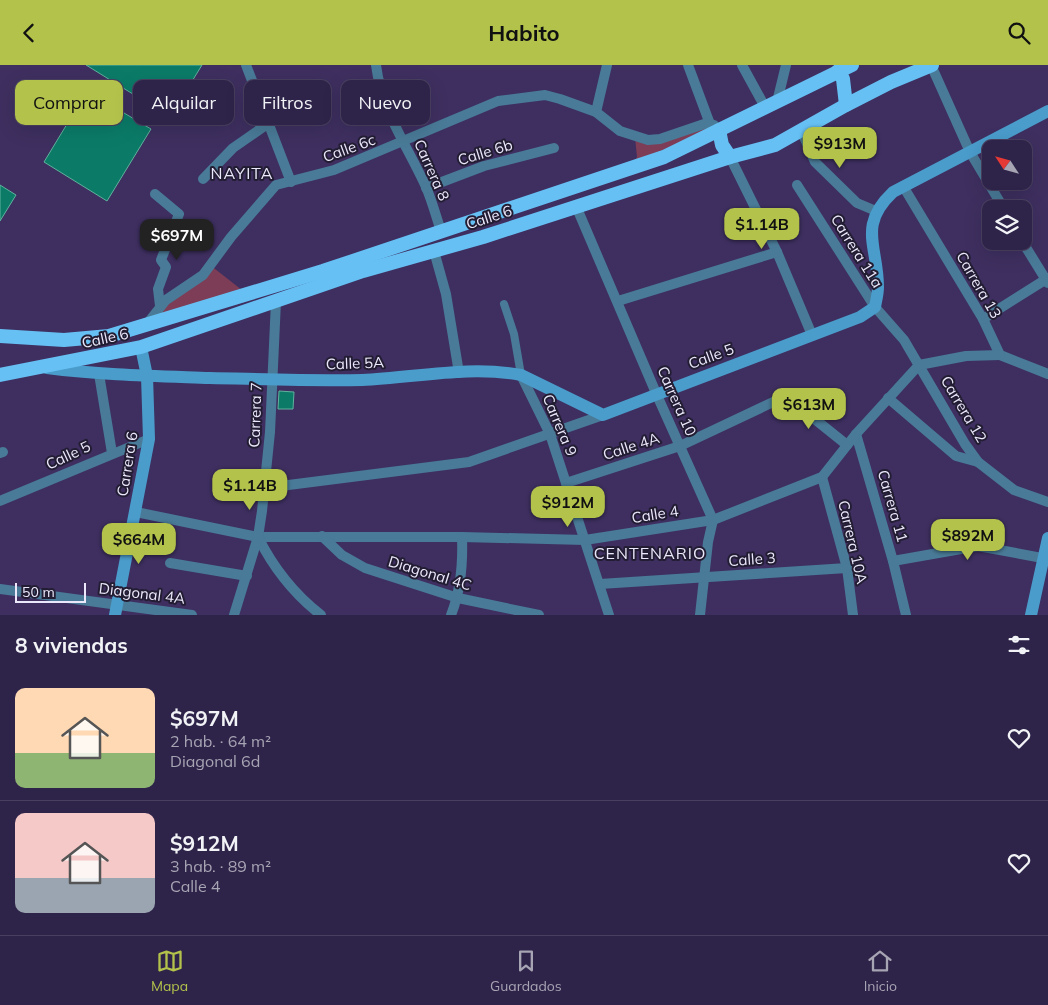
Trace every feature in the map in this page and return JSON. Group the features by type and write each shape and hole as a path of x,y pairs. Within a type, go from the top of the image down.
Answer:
{"highway":[{"name":"Calle 6","path":"3,337 64,340 109,335 323,271 664,157 714,127 771,105 852,65"},
{"name":"Calle 6","path":"2,373 44,367 141,347 363,271 434,251 730,157 775,145 802,132 846,105 891,82 931,65"},
{"path":"838,71 843,79 846,105"},
{"path":"714,127 730,157"}],"main road":[{"path":"875,307 878,288 872,227 876,211 893,191 1048,111"},
{"name":"Calle 5","path":"603,415 656,393 860,317 875,307"},
{"name":"Carrera 6","path":"116,610 149,439 147,376 141,347"},
{"name":"Calle 6","path":"44,367 99,374"},
{"name":"Calle 5A","path":"99,374 363,380 495,372 521,375 603,415"},
{"path":"1031,615 1048,538"}],"street":[{"path":"246,65 251,80"},
{"name":"Carrera 8","path":"376,65 380,95 426,188 441,231"},
{"path":"596,112 607,65"},
{"path":"688,65 714,127"},
{"path":"742,65 771,105"},
{"path":"771,105 786,65"},
{"path":"931,65 970,152 999,200"},
{"name":"Calle 6c","path":"146,325 160,306 203,275 237,230 276,185 334,170 498,101 523,96 545,95 580,105 596,112 620,131 648,140 714,127"},
{"path":"203,179 233,148 266,125"},
{"path":"270,125 291,181"},
{"path":"802,132 815,162 857,203 876,211"},
{"name":"Calle 6b","path":"426,188 484,166 554,148"},
{"path":"730,157 777,251 812,335"},
{"name":"Carrera 11a","path":"797,185 875,307"},
{"name":"Carrera 13","path":"903,186 983,319 1000,355"},
{"path":"155,194 179,214 161,260 166,267 158,289 160,306"},
{"name":"Carrera 10","path":"576,206 713,520"},
{"path":"983,319 1047,280 1028,250"},
{"path":"434,251 446,294 459,373"},
{"path":"618,301 777,251"},
{"name":"Carrera 7","path":"234,615 258,537 265,488 270,432 276,301"},
{"name":"Carrera 9","path":"504,304 514,334 521,375 550,434 609,615"},
{"name":"Carrera 12","path":"875,307 904,340 978,463 1014,490 1048,502"},
{"path":"822,477 856,434 919,365 966,356 1000,355 1048,374"},
{"path":"99,374 112,453"},
{"name":"Calle 4A","path":"566,483 680,446 786,396 847,445"},
{"path":"888,398 956,457 978,463"},
{"name":"Calle 5","path":"265,488 469,462 603,415"},
{"name":"Carrera 11","path":"856,434 893,561 906,615"},
{"name":"Calle 5","path":"0,501 149,439"},
{"name":"Calle 4","path":"136,512 258,537 462,537 585,540 713,520 822,477"},
{"name":"Carrera 10A","path":"822,477 847,568 853,615"},
{"path":"700,615 713,520"},
{"name":"Diagonal 4C","path":"322,536 342,555 365,568 458,598 539,615"},
{"path":"258,537 269,557 290,585 321,615"},
{"path":"451,615 458,598 463,559 462,537"},
{"path":"893,561 978,546 1045,558"},
{"path":"170,563 246,575"},
{"name":"Calle 3","path":"600,584 847,568"},
{"name":"Diagonal 4A","path":"0,589 116,610 192,615"}],"shaded area":[{"path":"707,123 719,130 634,163 637,157 635,137 648,140"},
{"path":"210,265 247,294 146,325"}],"building":[{"path":"86,65 202,65 193,80 133,80 133,94 123,88 123,80 110,80"},
{"path":"123,112 133,118 133,125 144,125 151,129 107,201 44,162 66,125 123,125"},
{"path":"0,185 16,195 0,221"},
{"path":"279,391 294,392 293,409 278,409"}],"district":[{"name":"NAYITA","path":"242,173"},
{"name":"CENTENARIO","path":"650,553"}]}
